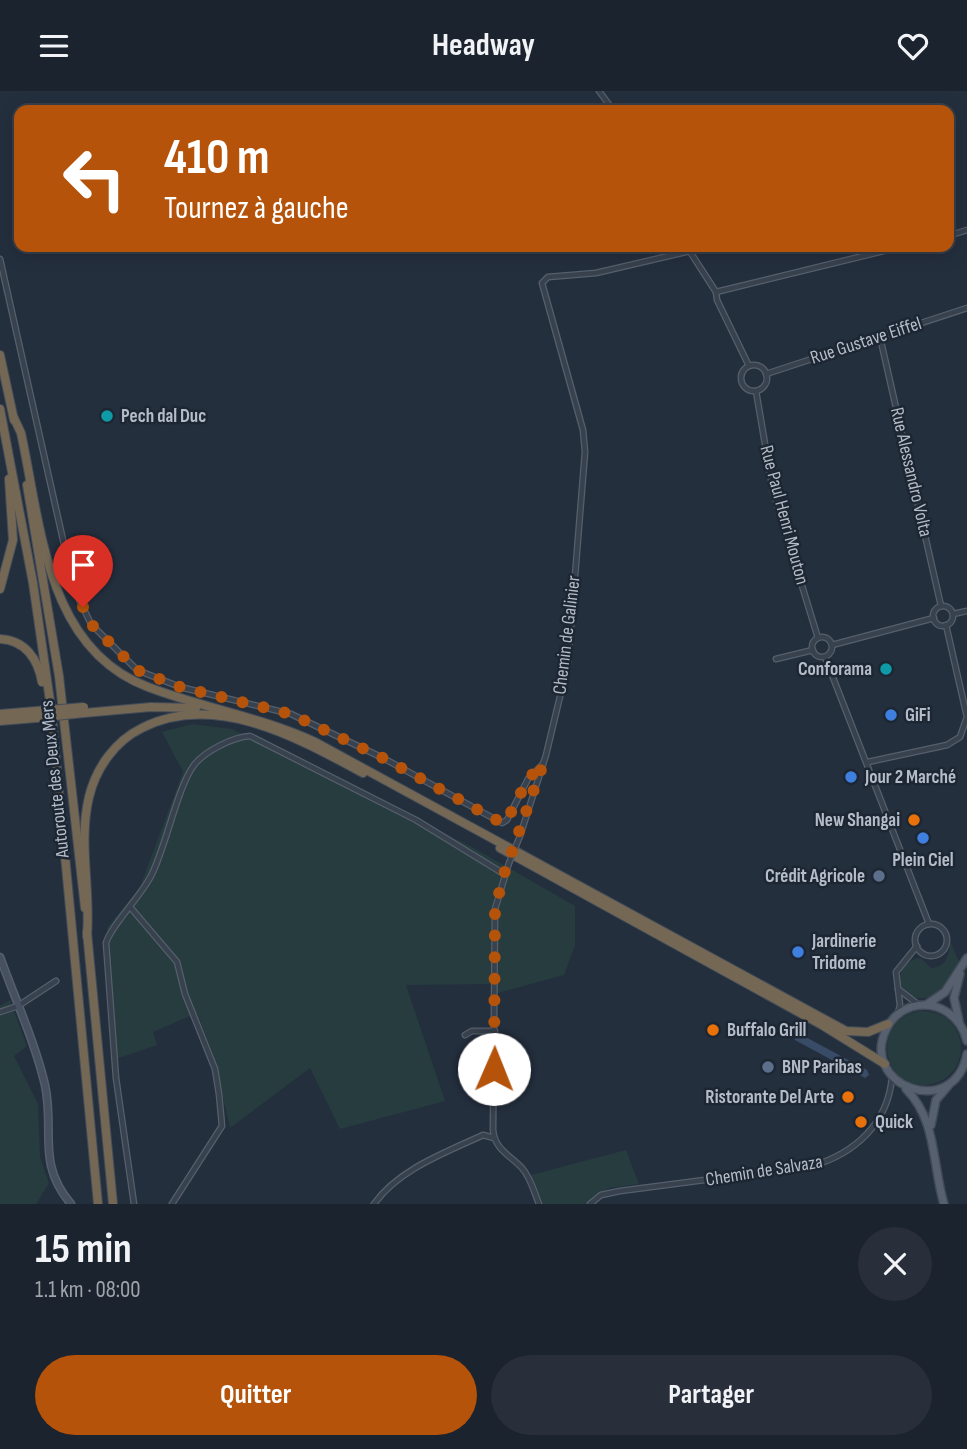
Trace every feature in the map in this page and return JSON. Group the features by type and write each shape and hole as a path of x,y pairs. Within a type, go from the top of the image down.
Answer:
{"highway":[{"name":"Autoroute des Deux Mers","path":"0,355 14,418 59,677 113,1204"},
{"name":"Autoroute des Deux Mers","path":"0,409 33,583 51,708 98,1204"},
{"path":"14,418 21,433 58,594 67,617 98,656 132,681 288,736 342,762 822,1025 885,1064"},
{"path":"0,589 13,540 7,467 9,452"},
{"path":"0,639 19,643 32,655 51,708"},
{"path":"0,721 84,710 174,707 211,710 282,727 315,741 846,1031 868,1032 888,1024"},
{"path":"87,936 90,906 84,826 91,789 104,762 129,735 159,720 197,713 226,713"},
{"path":"0,714 36,715"}],"main road":[{"path":"0,957 45,1087 49,1164 58,1187 71,1204"},
{"path":"944,1204 923,1109 892,1076 885,1064 882,1044 888,1024 898,1014 923,1005 945,992 967,958"},
{"path":"962,967 954,997 959,1023 966,1037"},
{"path":"923,1005 945,1010 959,1023"},
{"path":"930,1133 936,1100 966,1064 967,1054"},
{"path":"904,1086 922,1091 950,1083"}],"street":[{"name":"Chemin de Galinier","path":"494,1138 495,909 504,874 520,836 543,764 568,663 585,452 583,430 542,283 548,277 596,273 676,252"},
{"path":"690,252 716,292 716,300 734,330 749,366"},
{"path":"716,292 880,252"},
{"path":"0,259 74,589 91,624 114,651 137,670 180,687 266,706 313,724 383,758 502,823 507,820 528,779 543,764"},
{"name":"Rue Gustave Eiffel","path":"766,374 967,308"},
{"name":"Rue Alessandro Volta","path":"880,337 941,606"},
{"path":"749,366 757,366 766,374 763,387 756,391 747,389 741,381 742,372 749,366"},
{"name":"Rue Paul Henri Mouton","path":"756,391 773,492 818,638"},
{"path":"946,625 939,624 934,618 935,611 941,606 949,608 953,614"},
{"path":"868,762 947,745 960,737 967,717 946,625 953,614 967,611"},
{"path":"825,656 832,645 934,618"},
{"path":"813,650 818,638 828,640 832,645"},
{"path":"813,650 818,656 825,656"},
{"path":"776,659 813,650"},
{"path":"825,656 868,762 928,925"},
{"path":"134,1204 116,1078 106,943 108,934 131,908 152,876 195,764 238,737 250,736 416,820 504,874"},
{"path":"131,908 177,961 185,994 215,1069 219,1094 222,1126 172,1204"},
{"path":"898,1014 901,1005 896,972 917,946 917,934 928,925"},
{"path":"911,955 937,954 946,945 943,929 928,925"},
{"path":"917,946 922,953"},
{"path":"0,1012 18,1006 56,981"},
{"path":"896,986 908,999 923,1005"},
{"path":"465,1035 472,1031 495,1031"},
{"name":"Chemin de Salvaza","path":"590,1204 601,1195 620,1191 812,1167 849,1150 884,1114 890,1100 892,1076"},
{"path":"374,1204 386,1188 438,1155 483,1135 494,1138 502,1152 522,1168 530,1179 538,1204"}],"green space":[{"path":"192,724 232,729 472,847 575,906 575,945 564,975 498,993 494,984 406,985 445,1101 340,1129 310,1068 230,1128 213,1054 197,1013 153,1032 157,1045 116,1059 107,928 140,887 183,772 162,732"},
{"path":"951,943 959,962 943,988 929,997 920,998 902,991 901,974 910,961 921,958 931,968 941,965 946,960"},
{"path":"10,1000 27,1046 14,1056 38,1104 40,1157 49,1183 36,1204 0,1204 0,1006"},
{"path":"917,1011 931,1011 945,1017 955,1027 961,1048 959,1062 945,1079 931,1085 917,1085 903,1079 893,1069 887,1055 887,1041 893,1027 903,1017"},
{"path":"626,1150 639,1184 609,1188 585,1204 541,1204 531,1175"}],"water":[{"path":"798,1033 867,1070 869,1075 865,1078 795,1040 794,1034"}],"place":[{"name":"Pech dal Duc","path":"107,416"},
{"name":"Conforama","path":"886,669"},
{"name":"GiFi","path":"891,715"},
{"name":"Jour 2 Marché","path":"851,777"},
{"name":"New Shangai","path":"914,820"},
{"name":"Plein Ciel","path":"923,838"},
{"name":"Crédit Agricole","path":"879,876"},
{"name":"Jardinerie Tridome","path":"798,952"},
{"name":"Buffalo Grill","path":"713,1030"},
{"name":"BNP Paribas","path":"768,1067"},
{"name":"Ristorante Del Arte","path":"848,1097"},
{"name":"Quick","path":"861,1122"}],"route":[{"path":"83,607 91,624 114,651 137,670 180,687 291,714 450,793 495,821 502,823 507,820 528,779 543,764 520,836 504,874 495,909 494,1069"}]}
